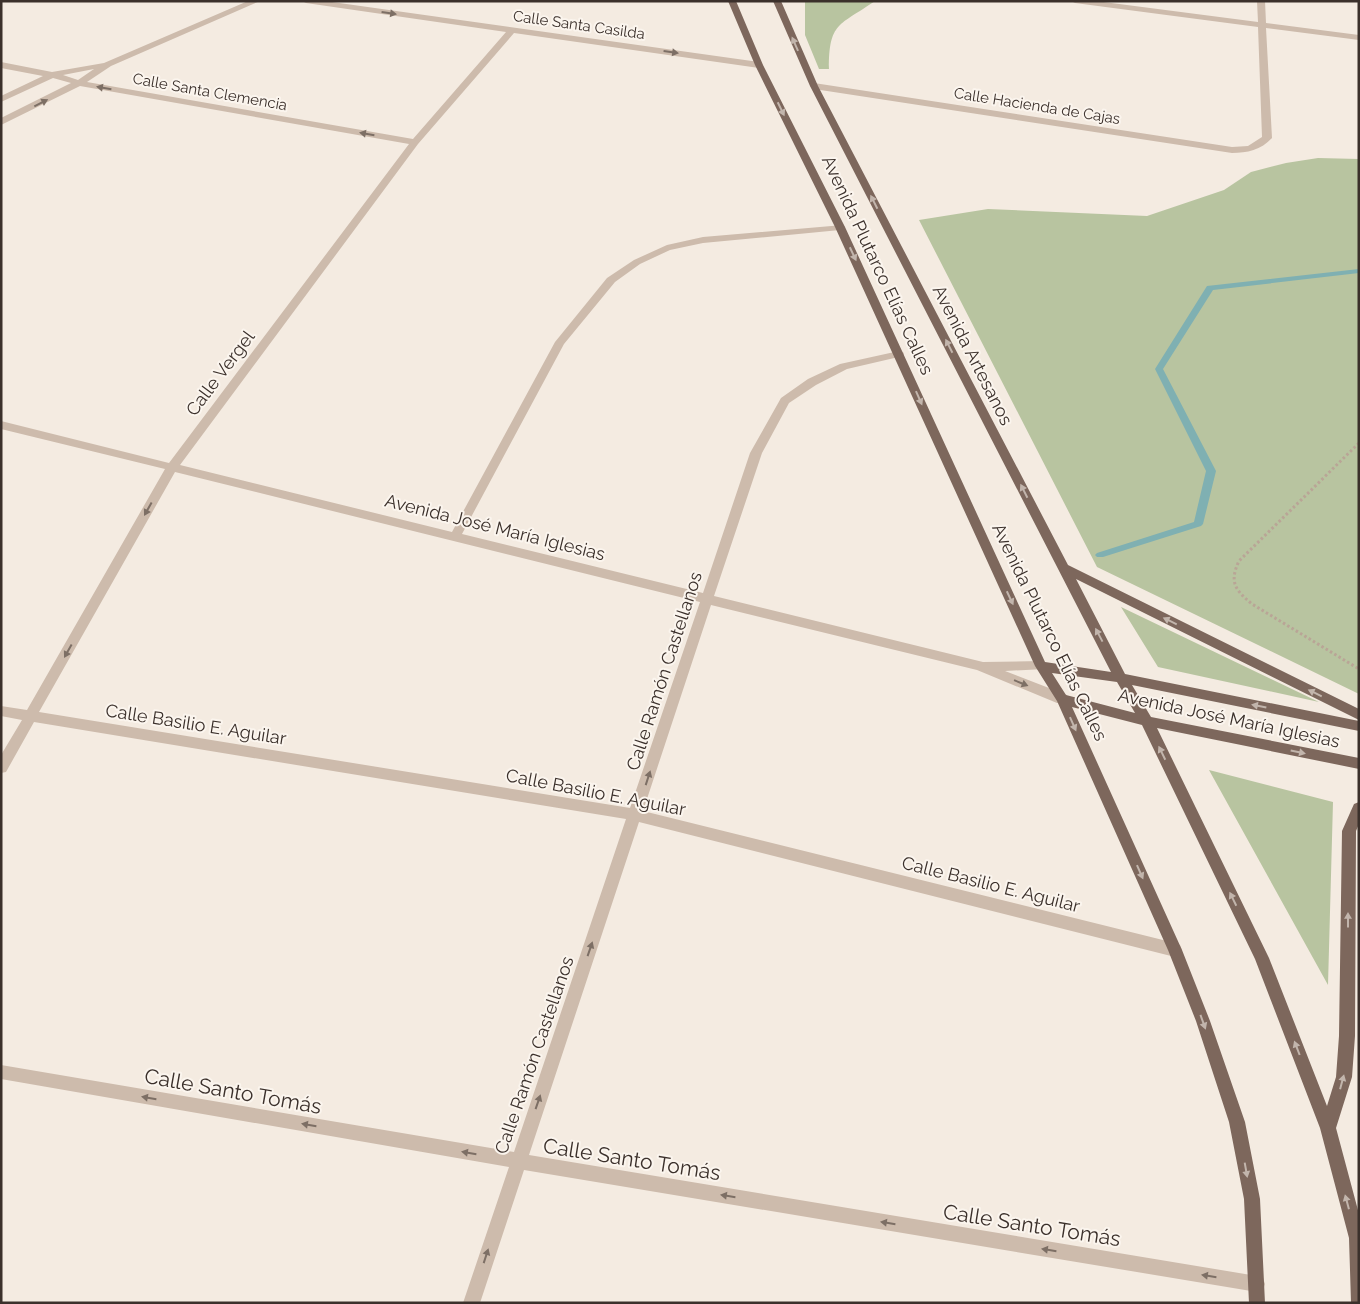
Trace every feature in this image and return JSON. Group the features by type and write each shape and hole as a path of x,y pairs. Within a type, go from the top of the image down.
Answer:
{"main road":[{"name":"Avenida Plutarco Elías Calles","path":"732,1 759,65 840,227 1041,666 1062,699 1175,950 1203,1021 1237,1122 1252,1199 1257,1303"},
{"name":"Avenida Artesanos","path":"777,1 814,86 1121,678 1146,721"},
{"path":"1064,568 1359,715"},
{"name":"Avenida José María Iglesias","path":"1041,666 1121,678 1359,726"},
{"name":"Avenida José María Iglesias","path":"1062,699 1146,721 1359,764"},
{"path":"1146,721 1262,958 1328,1128 1358,1238 1359,1302"},
{"path":"1328,1128 1344,1077 1347,1036 1349,831 1359,808"}],"street":[{"path":"1,122 79,83 108,64 256,1"},
{"name":"Calle Santa Casilda","path":"306,1 759,65"},
{"path":"1075,1 1359,38"},
{"path":"1261,1 1264,27"},
{"name":"Calle Hacienda de Cajas","path":"814,86 1232,150 1255,147 1267,138 1264,27"},
{"name":"Calle Vergel","path":"1,768 172,467 416,142 512,30"},
{"path":"1,99 52,75 108,64"},
{"name":"Calle Santa Clemencia","path":"1,65 52,75 79,83 416,142"},
{"path":"455,537 560,342 611,280 637,262 667,248 703,240 840,227"},
{"name":"Calle Ramón Castellanos","path":"471,1303 756,453 785,401 812,382 844,366 899,354"},
{"name":"Avenida José María Iglesias","path":"1,424 979,666 1062,699"},
{"name":"Avenida José María Iglesias","path":"979,666 1041,666"},
{"name":"Calle Basilio E. Aguilar","path":"1,711 636,815 1175,950"},
{"name":"Calle Santo Tomás","path":"1,1072 518,1162 1257,1284"}],"path":[{"path":"1359,443 1239,560 1233,574 1238,593 1252,604 1359,669"}],"green space":[{"path":"805,1 875,1 845,21 834,33 831,42 829,69 819,69 805,35"},
{"path":"1318,158 1359,159 1359,694 1097,567 919,220 988,209 1147,216 1224,190 1251,172 1286,163"},
{"path":"1121,607 1319,702 1158,667"},
{"path":"1209,770 1333,802 1328,985"}],"waterway":[{"path":"1100,555 1198,524 1211,471 1159,369 1210,288 1359,271"}]}
